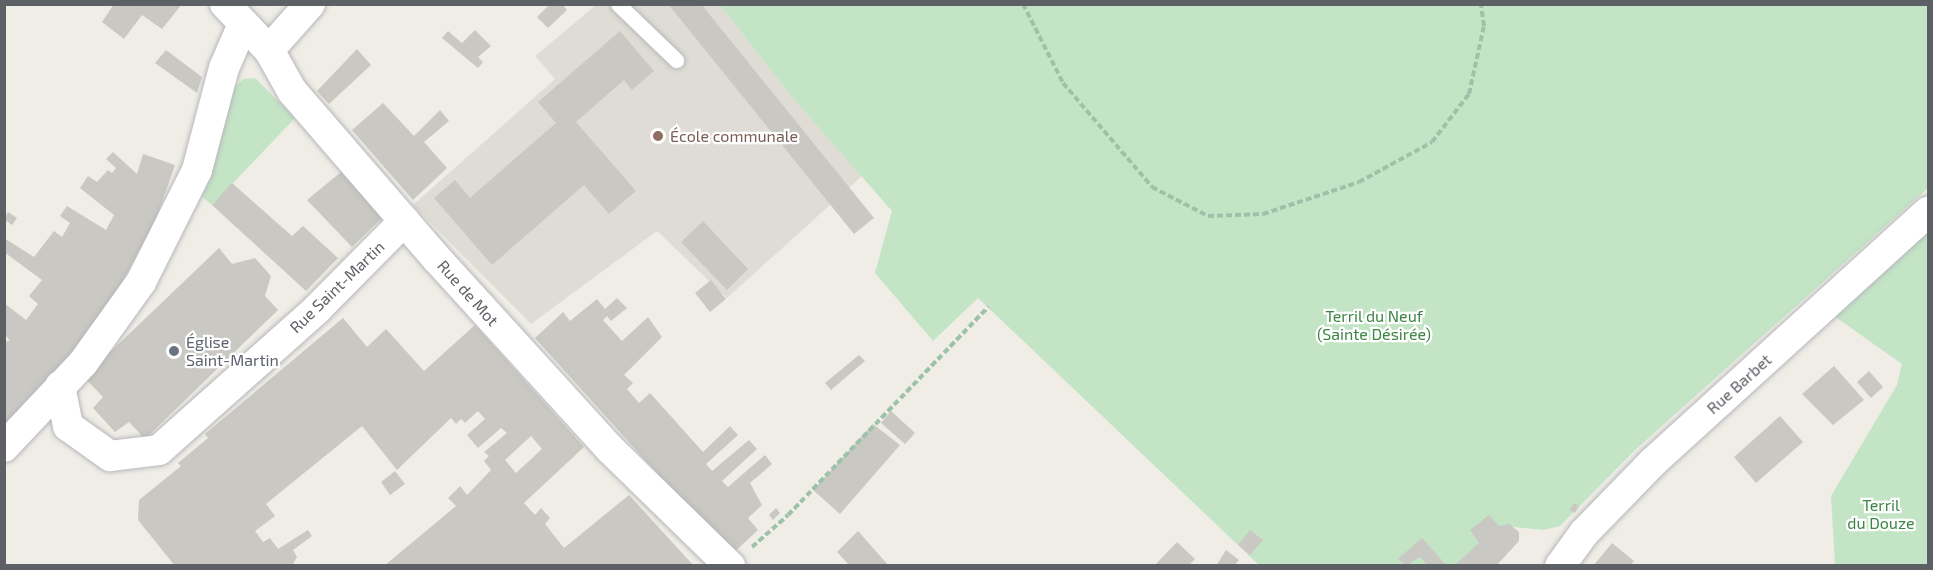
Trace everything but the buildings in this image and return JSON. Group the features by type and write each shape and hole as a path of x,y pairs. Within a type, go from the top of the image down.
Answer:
{"street":[{"path":"269,50 310,4"},
{"path":"4,447 83,363 141,282 197,170 224,68 234,14"},
{"name":"Rue de Mot","path":"234,14 269,50 292,91 404,221 610,449 738,558"},
{"name":"Rue Barbet","path":"1560,566 1584,533 1653,462 1929,212"},
{"name":"Rue Saint-Martin","path":"60,386 68,426 110,456 159,450 317,309 404,221"}],"lane":[{"path":"618,4 676,60"}],"path":[{"path":"1023,4 1063,83 1152,187 1208,216 1263,214 1359,182 1432,142 1469,94 1484,26 1481,4"},
{"path":"738,558 788,515 988,307"}],"shaded area":[{"name":"École communale","path":"596,5 720,5 791,96 862,176 727,298 657,231 531,324 413,205 555,79 535,56"}],"green space":[{"name":"Terril du Neuf (Sainte Désirée)","path":"720,5 1928,5 1928,188 1635,450 1560,526 1543,530 1505,526 1456,565 1259,565 978,298 933,341 875,273 892,211 791,96"},
{"path":"255,78 295,118 212,205 199,194 233,89 243,79"},
{"name":"Terril du Douze","path":"1928,232 1928,565 1835,565 1831,496 1897,385 1902,364 1834,316"}],"place":[{"name":"École communale","path":"658,136"},
{"name":"Église Saint-Martin","path":"174,351"}]}
